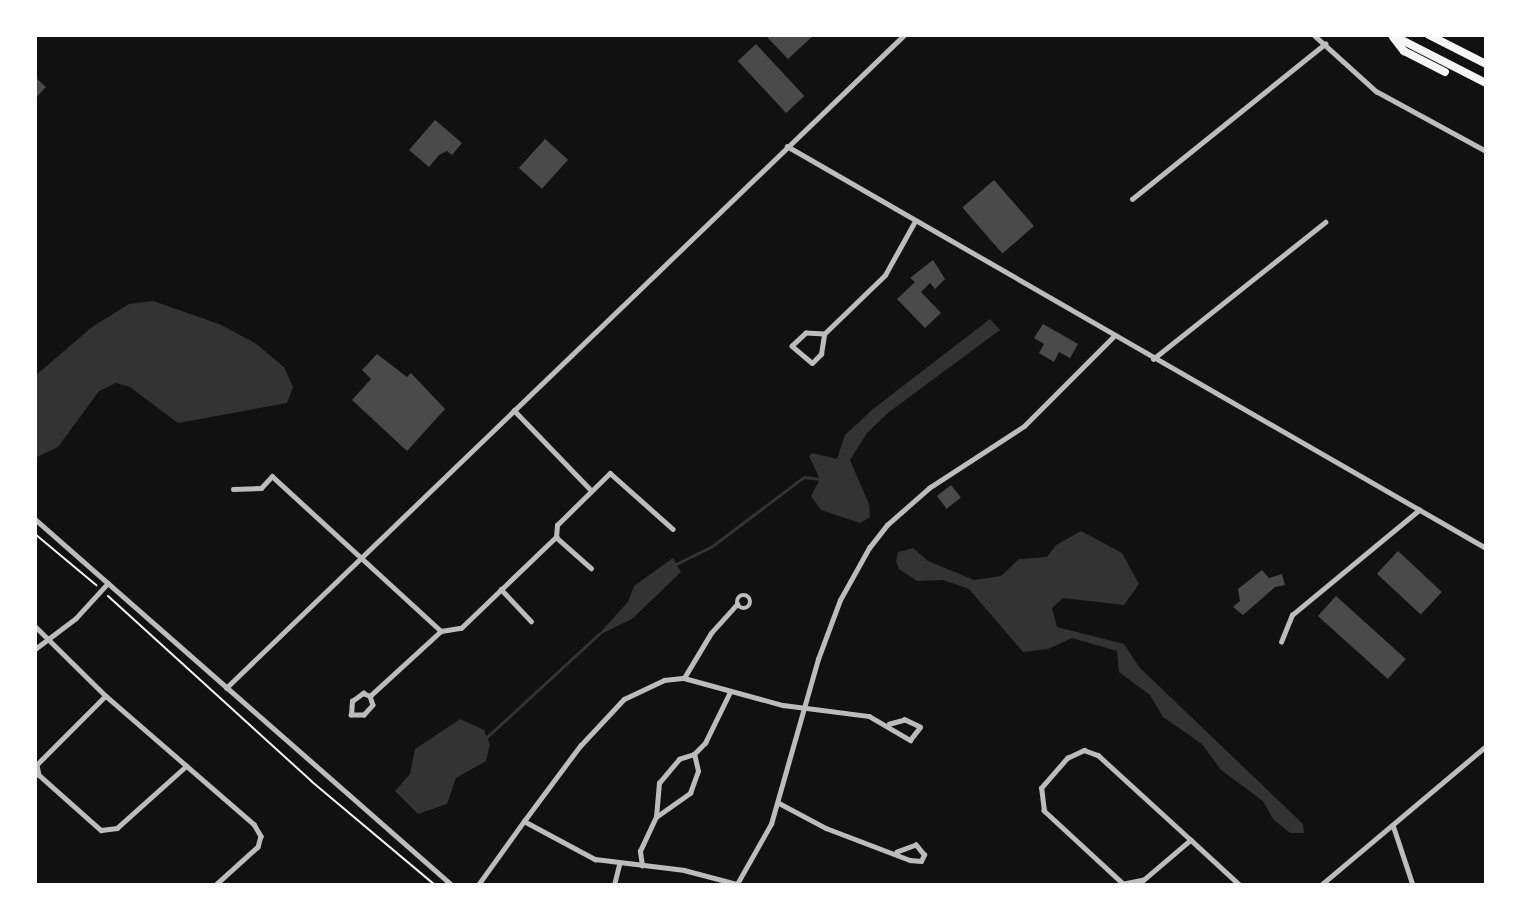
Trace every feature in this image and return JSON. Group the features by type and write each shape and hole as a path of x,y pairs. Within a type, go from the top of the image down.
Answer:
{"highway":[{"path":"1391,35 1404,51 1445,72"},
{"path":"1391,35 1486,83"},
{"path":"1429,35 1486,64"}],"street":[{"path":"226,688 905,35"},
{"path":"1314,35 1376,91 1486,151"},
{"path":"1132,199 1325,44"},
{"path":"787,146 914,223 1486,548"},
{"path":"1153,359 1325,222"},
{"path":"824,334 806,333 792,346 812,363 821,354 824,334 885,275 914,223"},
{"path":"524,821 569,848 619,865 684,870 737,885 779,803 805,708 840,600 859,564 887,525 952,471 1024,426 1114,336"},
{"path":"514,410 592,491"},
{"path":"370,696 441,631 461,628 556,537 557,525 610,473 673,529"},
{"path":"233,489 261,488 272,476 441,631"},
{"path":"1281,642 1292,615 1419,510"},
{"path":"35,519 452,885"},
{"path":"556,537 591,568"},
{"path":"35,649 108,583"},
{"path":"501,589 531,621"},
{"path":"684,678 711,633 737,604"},
{"path":"35,626 46,641 106,696 254,824 261,836 258,847 216,885"},
{"path":"478,885 580,746 624,698 644,686 684,678 730,694 805,708 869,716 890,724 910,740 920,727 905,720 890,724"},
{"path":"363,693 370,696 373,705 364,715 351,715 352,701 363,693"},
{"path":"656,817 654,800 665,772 679,760 694,754 719,722 730,694"},
{"path":"106,696 37,765 39,775 101,830 117,828 186,766"},
{"path":"1321,885 1486,746"},
{"path":"1191,840 1144,880 1123,884 1044,811 1041,788 1067,758 1084,750 1098,755 1191,840 1240,885"},
{"path":"642,866 640,851 656,817 690,793 698,771 694,754"},
{"path":"779,803 826,828 916,861 925,855 916,845 897,852"},
{"path":"1393,825 1413,885"},
{"path":"614,885 619,865"}],"path":[{"path":"35,534 101,590 311,781 435,885"}],"shaded area":[{"path":"153,301 219,324 255,343 284,367 293,387 287,403 178,423 130,387 116,383 99,391 58,447 35,458 35,376 92,327 129,304"},
{"path":"990,319 1000,330 889,412 867,433 850,460 869,504 870,517 860,523 821,510 811,496 820,479 809,456 812,453 837,459 845,435 873,409"},
{"path":"1081,531 1122,553 1139,584 1124,605 1063,598 1052,608 1057,627 1124,644 1140,668 1303,824 1304,833 1290,833 1273,819 1263,801 1221,770 1202,744 1163,717 1150,695 1119,672 1117,651 1072,638 1048,649 1023,652 969,589 943,580 917,581 899,569 896,561 898,552 913,548 928,561 974,580 1001,576 1019,559 1047,557 1056,545"},
{"path":"673,558 681,572 632,619 597,636 628,602 634,586"},
{"path":"460,719 484,730 490,744 486,761 456,778 447,804 418,814 395,791 410,774 415,749"}],"building":[{"path":"765,35 814,35 788,59"},
{"path":"756,44 804,96 786,113 738,61"},
{"path":"35,77 46,87 35,99"},
{"path":"435,120 462,143 452,155 447,151 439,155 429,167 409,150"},
{"path":"545,139 568,160 542,189 519,168"},
{"path":"994,180 1034,226 1002,254 962,208"},
{"path":"933,260 945,279 935,289 930,283 921,292 941,313 925,328 897,299 915,282 910,278"},
{"path":"1043,324 1078,344 1070,358 1059,352 1054,362 1039,353 1044,344 1034,338"},
{"path":"377,354 407,377 411,373 445,409 407,451 352,400 371,379 362,370"},
{"path":"951,485 961,498 947,509 937,496"},
{"path":"1398,551 1442,592 1421,615 1377,574"},
{"path":"1262,570 1269,578 1282,574 1285,585 1275,587 1243,615 1233,607 1240,601 1238,589"},
{"path":"1336,596 1406,659 1388,679 1318,616"}],"waterway":[{"path":"676,564 711,547 804,477 820,479"},
{"path":"487,737 599,634"}]}
